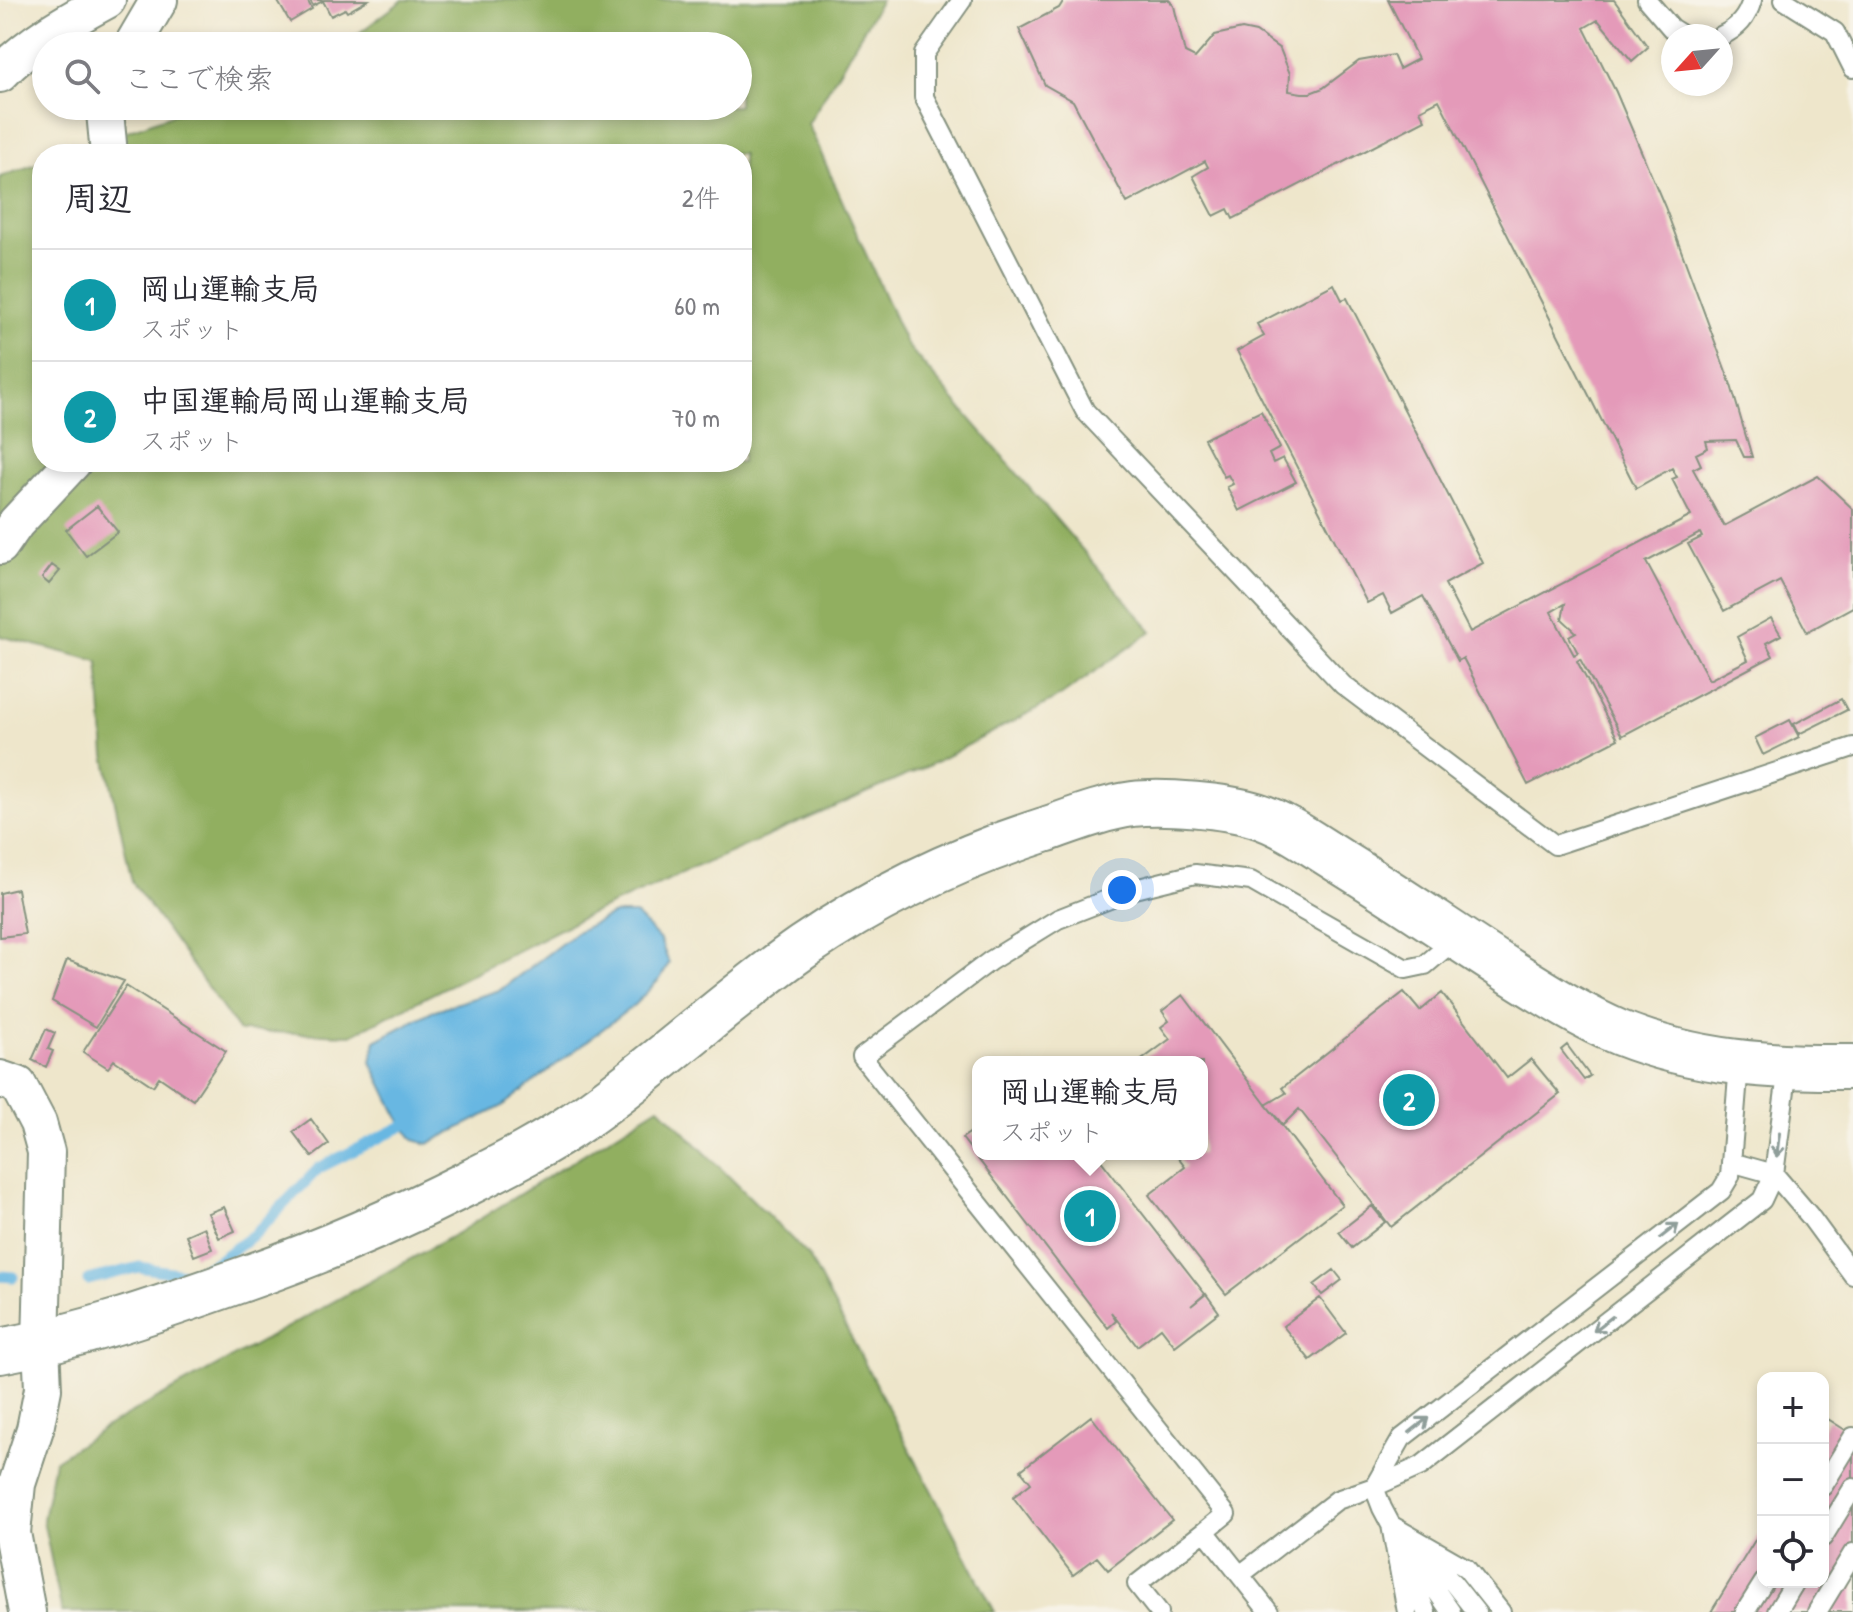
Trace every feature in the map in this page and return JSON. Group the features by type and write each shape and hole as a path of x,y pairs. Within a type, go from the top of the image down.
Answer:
{"street":[{"path":"54,32 107,0"},
{"path":"140,32 159,0"},
{"path":"0,74 11,61 32,47"},
{"path":"106,120 108,144"},
{"path":"0,546 16,523 64,472"},
{"path":"20,1348 141,1316 301,1259 404,1215 527,1153 583,1118 803,947 855,916 959,862 1007,842 1094,813 1135,804 1179,803 1257,815 1288,830 1380,886 1547,995 1618,1032 1671,1049 1739,1064 1853,1067"},
{"path":"0,1079 18,1085 38,1123 46,1152 20,1348 43,1389 35,1429 17,1484 12,1533 27,1612"}],"lane":[{"path":"962,0 924,54 924,97 1085,411 1343,685 1555,845 1853,747"},
{"path":"1647,0 1668,24"},
{"path":"1733,29 1748,13 1752,0"},
{"path":"1784,0 1835,32 1853,68"},
{"path":"1159,1612 1137,1584 1226,1514 862,1057 990,961 1058,919 1135,889 1195,874 1251,881 1406,969 1425,965 1457,938"},
{"path":"1374,1487 1402,1438 1721,1191 1730,1176 1739,1064"},
{"path":"1240,1575 1337,1500 1421,1466 1762,1200 1774,1174 1788,1067"},
{"path":"1731,1162 1774,1174 1853,1275"},
{"path":"1829,1476 1853,1437"},
{"path":"1374,1487 1426,1612"},
{"path":"1829,1527 1853,1488"},
{"path":"1391,1525 1407,1612"},
{"path":"1391,1525 1451,1612"},
{"path":"1391,1525 1453,1583 1476,1612"},
{"path":"1391,1525 1466,1568 1501,1612"},
{"path":"1205,1531 1269,1612"},
{"path":"1817,1612 1853,1553"},
{"path":"1745,1612 1760,1588"},
{"path":"1777,1612 1791,1588"}],"green space":[{"path":"403,0 881,0 808,124 906,344 1152,631 1059,697 928,766 586,916 351,1035 239,1031 132,882 105,755 98,661 0,636 0,177 32,166 32,472 752,472 752,144 92,144 158,120 752,120 752,32 361,32"},
{"path":"659,1107 808,1255 995,1612 62,1612 43,1520 54,1461 106,1427 456,1234"}],"water":[{"path":"614,914 635,914 660,940 669,963 660,979 634,1005 501,1107 428,1144 413,1140 371,1062 375,1041 432,1011 500,990 578,931"}],"building":[{"path":"277,0 307,0 312,9 290,22"},
{"path":"310,0 368,0 347,12 345,9 331,16 323,1 313,6"},
{"path":"1064,0 1169,0 1174,6 1185,53 1195,58 1215,35 1242,29 1256,32 1280,49 1290,74 1289,91 1310,93 1323,88 1359,61 1393,55 1399,69 1418,59 1388,0 1614,0 1648,47 1632,61 1598,20 1584,28 1616,92 1665,207 1731,385 1752,457 1744,457 1736,440 1706,441 1708,448 1696,454 1701,465 1693,469 1724,526 1818,476 1853,509 1853,607 1807,632 1780,581 1724,611 1688,544 1702,537 1700,533 1646,562 1709,680 1748,660 1737,637 1771,618 1781,635 1766,643 1773,656 1622,736 1580,659 1577,661 1618,739 1528,785 1463,658 1458,661 1423,596 1392,613 1383,595 1367,603 1237,351 1264,336 1257,324 1334,284 1342,300 1347,298 1483,563 1445,584 1470,632 1691,516 1672,479 1677,477 1672,468 1636,488 1439,100 1420,110 1425,120 1233,219 1228,209 1214,216 1193,176 1208,167 1205,161 1127,203 1073,101 1045,85 1019,29 1059,8","holes":["1565,604 1562,619 1576,632 1569,636 1578,653 1574,655 1551,612"]},
{"path":"1261,411 1280,448 1269,454 1273,463 1283,458 1296,482 1239,511 1227,487 1233,484 1228,475 1224,477 1204,439"},
{"path":"97,506 118,532 86,556 66,530"},
{"path":"52,565 60,571 49,584 42,578"},
{"path":"1841,699 1847,710 1799,734 1794,724"},
{"path":"1790,720 1799,737 1763,755 1755,738"},
{"path":"17,889 25,934 0,937 0,893"},
{"path":"67,960 124,981 96,1027 52,1001"},
{"path":"126,986 226,1051 193,1100 159,1077 153,1086 114,1060 108,1068 83,1052"},
{"path":"1404,992 1420,1011 1442,993 1507,1078 1531,1059 1560,1094 1391,1227 1299,1109 1283,1125 1266,1105 1286,1093 1282,1088"},
{"path":"1183,995 1342,1205 1226,1294 1149,1195 1185,1167 1180,1160 1208,1160 1208,1056 1147,1056 1170,1039 1161,1027 1169,1021 1162,1011"},
{"path":"46,1029 55,1033 48,1049 53,1051 46,1067 32,1060"},
{"path":"1567,1045 1590,1076 1584,1080 1561,1050"},
{"path":"311,1119 329,1144 312,1157 293,1132"},
{"path":"972,1133 972,1151 962,1138"},
{"path":"979,1160 1101,1160 1205,1294 1191,1306 1206,1294 1219,1312 1175,1346 1161,1328 1137,1346 1111,1312 1116,1321 1108,1328"},
{"path":"1372,1206 1385,1222 1352,1248 1339,1232"},
{"path":"224,1207 235,1231 219,1238 208,1213"},
{"path":"204,1227 212,1249 194,1256 186,1235"},
{"path":"1334,1270 1342,1280 1322,1295 1314,1285"},
{"path":"1320,1298 1346,1333 1310,1360 1283,1326"},
{"path":"1091,1416 1172,1520 1108,1570 1097,1557 1073,1575 1013,1497 1031,1483 1021,1470"},
{"path":"1829,1420 1853,1435 1853,1612 1711,1612 1757,1537 1757,1588 1829,1588"}],"waterway":[{"path":"88,1280 139,1267 189,1275 216,1262 256,1233 319,1168 415,1120"},
{"path":"0,1276 13,1277"}],"place":[{"name":"中国運輸局岡山運輸支局","path":"1409,1100"},
{"name":"岡山運輸支局","path":"1090,1216"}]}
